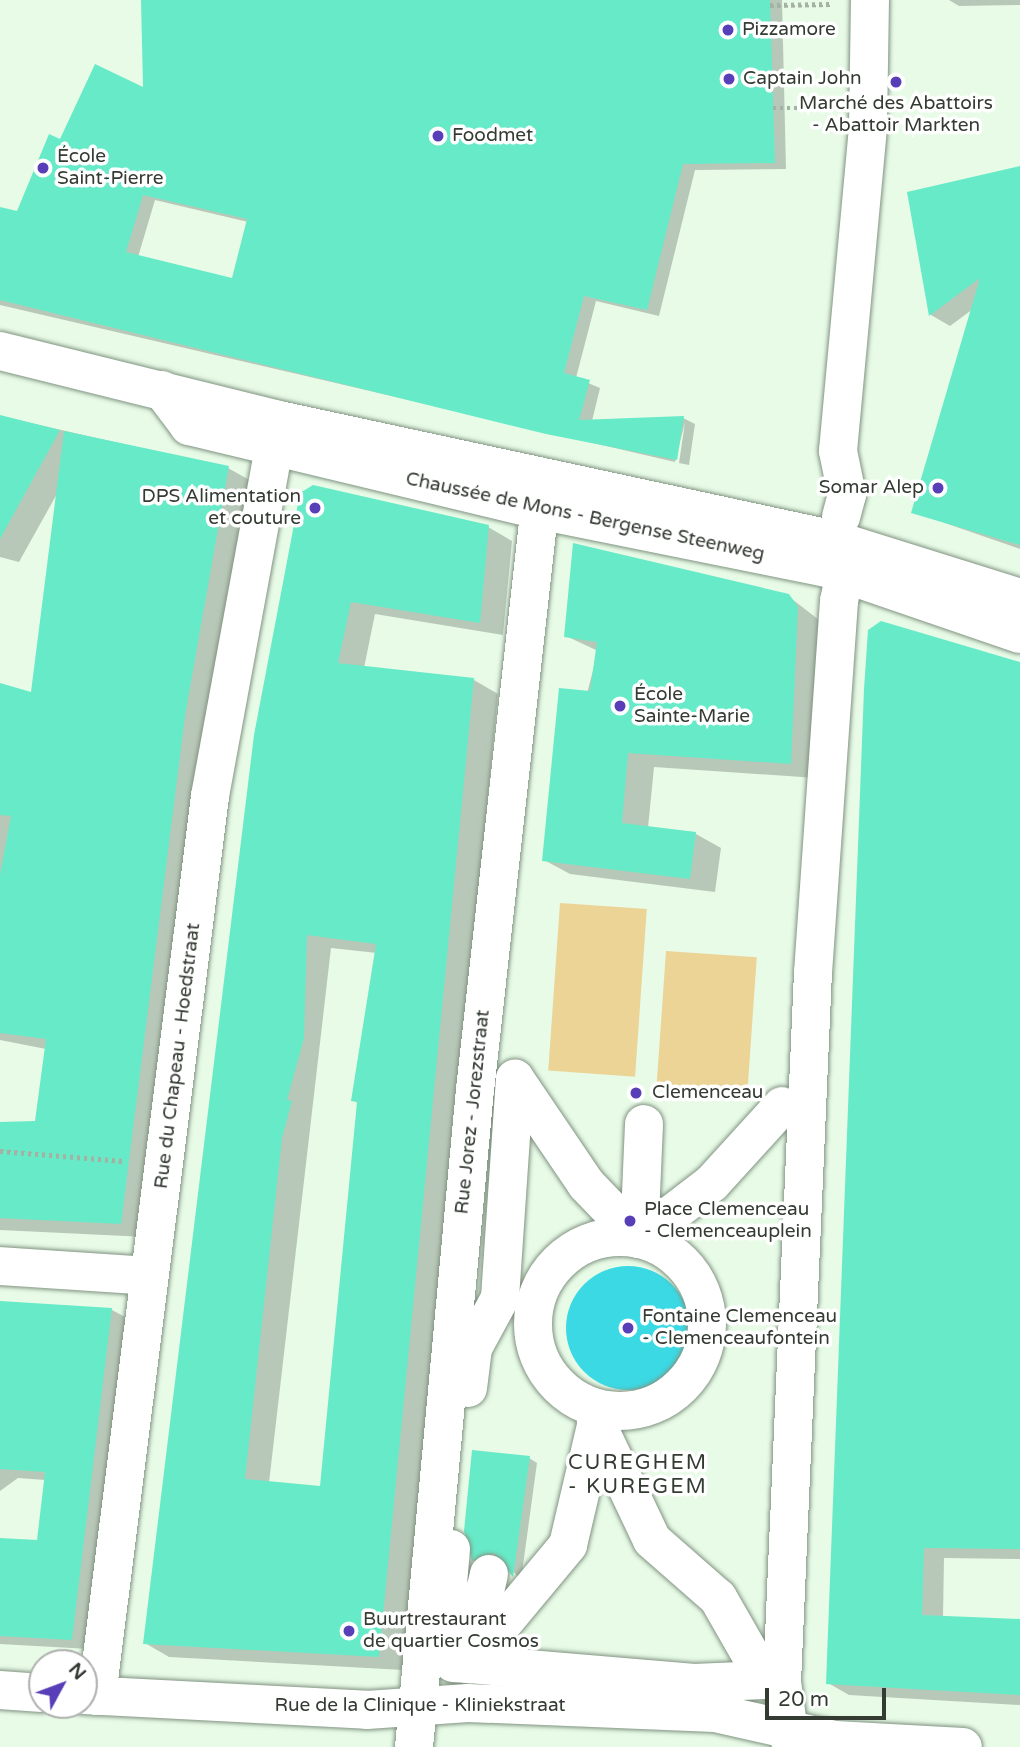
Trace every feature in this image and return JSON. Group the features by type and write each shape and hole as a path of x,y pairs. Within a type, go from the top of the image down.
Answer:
{"street":[{"path":"791,1738 782,1682 812,987 845,545 846,495 838,451 869,108 870,2"},
{"name":"Chaussée de Mons - Bergense Steenweg","path":"0,351 162,390 275,434 541,494 845,545 1020,598"},
{"name":"Rue du Chapeau - Hoedstraat","path":"97,1649 164,1164 210,796 275,434"},
{"name":"Rue Jorez - Jorezstraat","path":"414,1747 474,1090 541,494"},
{"name":"Chaussée de Mons - Bergense Steenweg","path":"845,545 1020,634"},
{"path":"429,1661 469,1672 694,1683 765,1680 719,1598 652,1540 599,1415 579,1401 545,1368 534,1334 518,1300 515,1079 586,1184 639,1239 689,1270 707,1314 706,1338 700,1360 669,1396 625,1411 599,1415"},
{"path":"469,1672 448,1582 473,1348 518,1300 582,1245 639,1239 712,1183 782,1106"},
{"path":"639,1239 644,1124"},
{"path":"0,1266 149,1276"},
{"path":"469,1672 516,1603 568,1545 599,1415"},
{"path":"0,1690 28,1692"},
{"name":"Rue de la Clinique - Kliniekstraat","path":"98,1696 417,1708 468,1703 715,1713 791,1738 962,1747"}],"path":[{"path":"770,5 870,2"},
{"path":"773,108 869,108"},
{"path":"0,1151 164,1164"}],"shaded area":[{"path":"560,903 647,909 635,1077 548,1071"},
{"path":"666,951 757,957 747,1091 657,1085"}],"water":[{"path":"628,1266 652,1271 672,1284 685,1304 690,1328 685,1352 672,1372 652,1385 628,1390 604,1385 584,1372 571,1352 566,1328 571,1304 584,1284 604,1271"}],"building":[{"name":"Foodmet","path":"141,0 770,0 775,163 683,164 647,310 584,296 564,373 590,380 579,420 684,416 677,460 546,434 0,300 0,207 17,211 49,134 60,139 95,64 143,87","holes":["143,195 247,219 232,278 126,252"]},
{"path":"1020,166 1020,545 911,513 980,278 929,316 907,192"},
{"path":"0,415 60,430 0,539"},
{"path":"64,431 229,466 185,716 121,1224 0,1218 0,1122 35,1121 46,1039 0,1033 0,875 11,816 0,815 0,683 31,692"},
{"path":"313,485 489,525 480,623 351,602 338,663 474,678 379,1657 143,1644 254,735 300,493","holes":["307,935 376,944 351,1101 357,1102 320,1486 245,1479 282,1138 292,1101 287,1100 304,1038"]},
{"name":"École Sainte-Marie","path":"573,543 789,594 798,607 791,764 628,753 622,823 696,832 690,879 542,861 559,688 590,691 597,642 564,637"},
{"path":"881,621 1020,662 1020,1549 924,1548 922,1615 1020,1619 1020,1695 826,1684 864,689 868,630"},
{"path":"0,1301 112,1308 72,1640 0,1636 0,1538 37,1540 45,1472 0,1469"},
{"path":"472,1450 530,1456 513,1577 494,1553 472,1561 464,1531"}],"place":[{"name":"Pizzamore","path":"728,30"},
{"name":"Captain John","path":"729,79"},
{"name":"Marché des Abattoirs - Abattoir Markten","path":"896,82"},
{"name":"Foodmet","path":"438,136"},
{"name":"École Saint-Pierre","path":"43,168"},
{"name":"Somar Alep","path":"938,488"},
{"name":"DPS Alimentation et couture","path":"315,508"},
{"name":"École Sainte-Marie","path":"620,706"},
{"name":"Clemenceau","path":"636,1093"},
{"name":"Place Clemenceau - Clemenceauplein","path":"630,1221"},
{"name":"Fontaine Clemenceau - Clemenceaufontein","path":"628,1328"},
{"name":"Buurtrestaurant de quartier Cosmos","path":"349,1631"}],"district":[{"name":"CUREGHEM - KUREGEM","path":"638,1475"}]}
